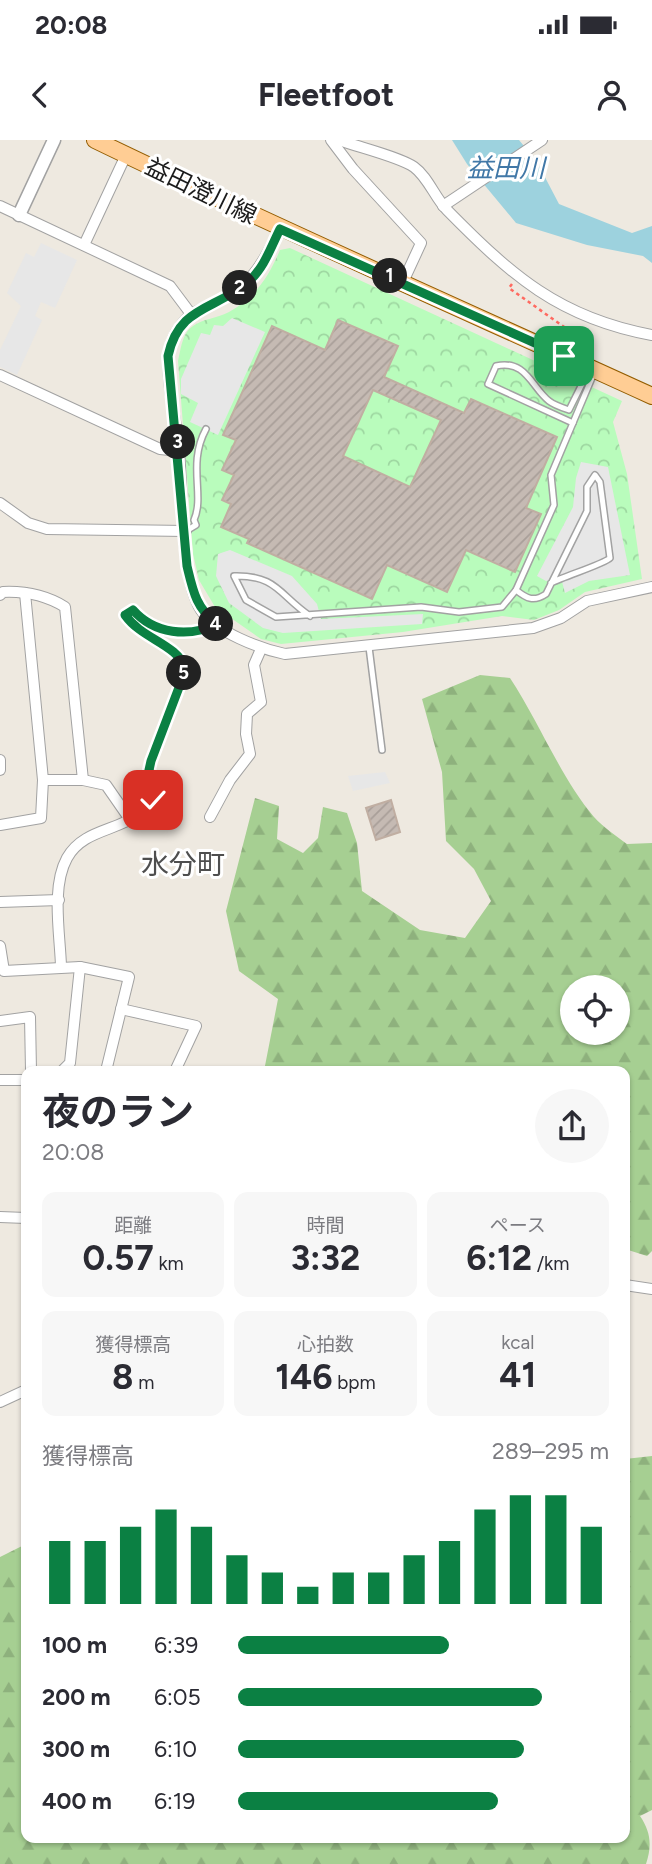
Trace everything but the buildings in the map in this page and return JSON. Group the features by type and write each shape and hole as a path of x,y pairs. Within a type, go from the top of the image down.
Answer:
{"main road":[{"name":"益田澄川線","path":"95,140 280,229 652,396"}],"street":[{"path":"19,215 54,140"},
{"path":"331,140 353,169 421,243 403,282"},
{"path":"339,140 415,167 443,206 489,253 530,288 579,313 652,335"},
{"path":"443,206 542,140"},
{"path":"84,245 126,155"},
{"path":"0,206 170,286 191,314"},
{"path":"280,229 252,279 238,290 191,314 173,337 168,356 179,451 187,566 195,600 204,614 261,649 285,654 533,628 561,618 587,601 652,587"},
{"path":"0,375 160,449 179,451"},
{"path":"0,503 28,523 47,529 186,531"},
{"path":"0,595 3,592 25,593 52,599 65,607 83,780"},
{"path":"0,825 41,818 43,780 25,593"},
{"path":"61,966 61,874 77,843 131,821 153,800 157,787 149,770 151,761 186,669 174,651 136,630 125,615 133,610 143,621 161,629 186,633 201,632 217,624"},
{"path":"210,817 230,780 250,754 246,734 247,714 261,702 254,665 261,649"},
{"path":"0,760 0,770"},
{"path":"43,780 83,780 106,785 131,821"},
{"path":"0,902 59,900"},
{"path":"0,946 4,971 61,966 129,977 107,1066"},
{"path":"67,1066 70,1063 80,967"},
{"path":"121,1009 196,1026 177,1066"},
{"path":"0,1021 30,1017 31,1066"},
{"path":"0,1080 21,1080"},
{"path":"0,1217 21,1217"},
{"path":"630,1286 652,1289"},
{"path":"0,1402 21,1392"}],"lane":[{"path":"573,423 488,384 496,366 505,364 531,377 548,401 569,410 593,369"},
{"path":"310,616 281,589 254,576 234,576 246,600 276,617 310,616 421,607 459,612 502,607 516,590 554,505 551,475 593,369"},
{"path":"186,531 196,525 195,458 197,446 206,429"},
{"path":"516,590 526,598 537,599 546,594 551,583 587,511 587,487 595,475 600,482 610,558 606,563 583,568 551,583"},
{"path":"369,647 382,750"}],"green space":[{"path":"290,248 622,401 613,422 627,474 642,579 585,592 559,610 534,620 502,616 403,632 281,644 261,639 215,607 199,580 193,554 178,361 182,342 189,329 229,312 246,300 266,277 280,250"},
{"path":"480,675 510,678 571,785 605,828 627,844 652,843 652,1251 647,1256 630,1251 630,1066 265,1066 278,999 239,971 226,911 255,798 279,806 277,839 303,853 318,838 323,807 347,813 357,843 362,891 420,930 465,938 491,901 474,869 446,841 442,772 422,699"},
{"path":"652,1456 652,1810 640,1816 649,1839 646,1864 0,1864 0,1557 21,1546 21,1843 630,1843 630,1458"}],"shaded area":[{"path":"41,243 77,260 55,308 41,302 35,316 42,320 17,375 0,367 0,350 21,306 7,293 26,253 34,257"},
{"path":"232,318 265,332 218,435 190,422 198,403 181,394 181,379 201,333 210,335 214,325 223,326"},
{"path":"581,462 608,467 630,575 589,581 565,593 561,578 546,581 537,576 573,507 576,478"},
{"path":"230,550 292,576 317,604 321,619 423,614 422,624 283,633 263,628 229,603 216,576 218,554"},
{"path":"385,772 390,783 353,791 348,776"}],"water":[{"name":"益田川","path":"452,140 519,140 537,162 559,204 632,233 652,226 652,263 643,256 587,245 516,223 467,164"}],"district":[{"name":"水分町","path":"183,864"}],"route":[{"path":"153,800 157,787 149,770 151,761 186,669 183,660 174,651 136,630 125,615 133,610 143,621 161,629 186,633 201,632 217,624 204,614 195,600 187,566 179,451 168,356 173,337 182,323 191,314 219,301 252,279 280,229 564,356"}]}
